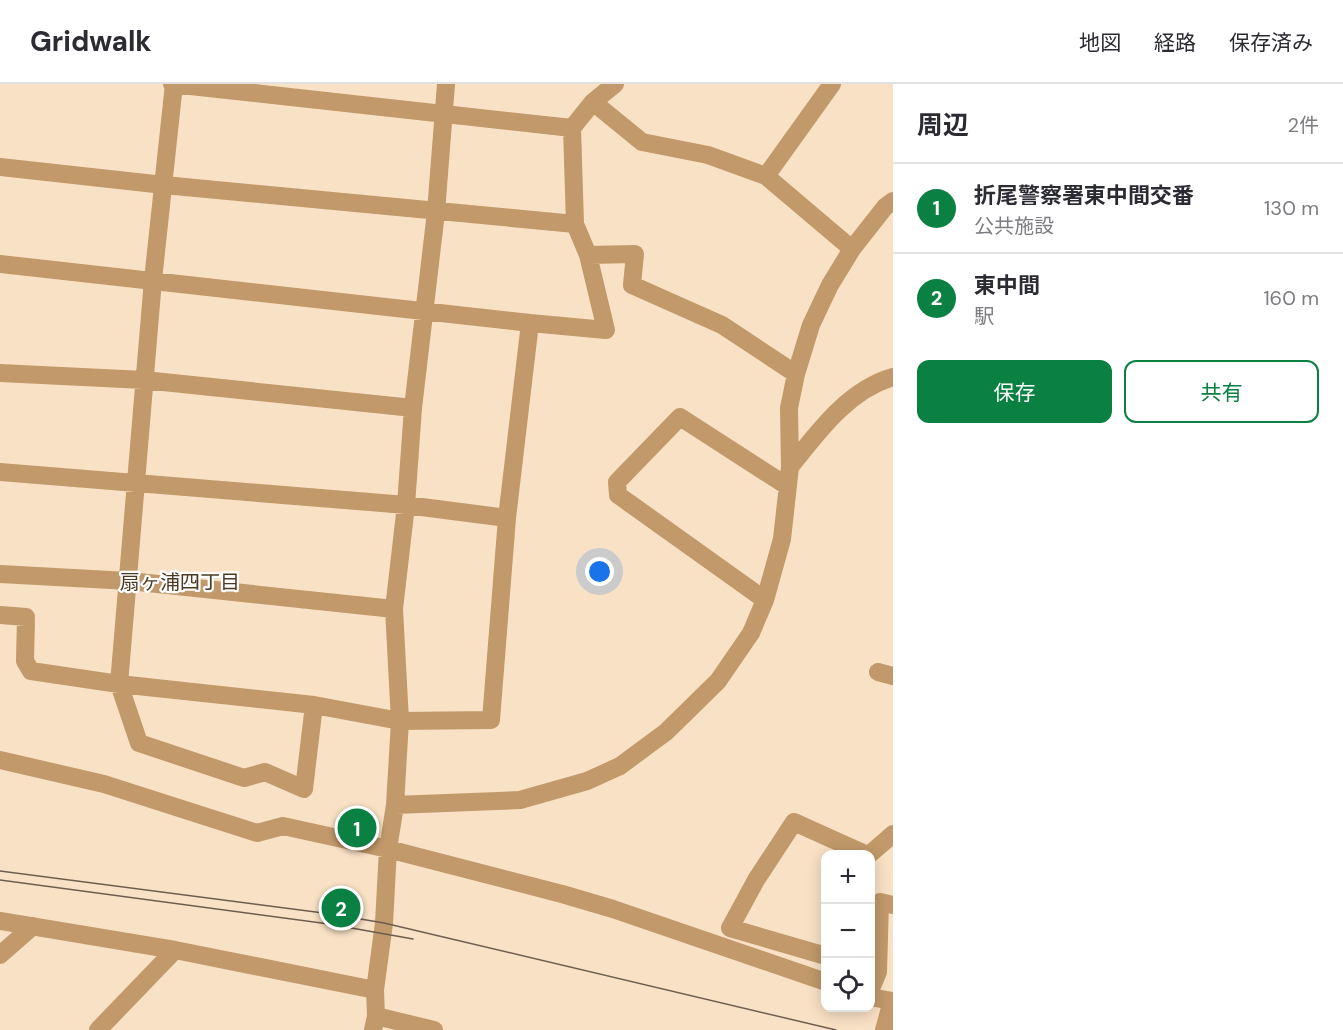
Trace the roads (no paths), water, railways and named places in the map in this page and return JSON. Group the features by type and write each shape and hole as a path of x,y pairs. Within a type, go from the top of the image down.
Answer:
{"street":[{"path":"314,705 304,789 265,772 244,778 139,743 119,684 153,280 173,84 572,128"},
{"path":"434,1030 374,1023 375,990 384,923 388,849 395,805 400,721 394,609 406,505 413,408 436,212 446,84"},
{"path":"0,264 606,330 588,255 575,224 572,128 593,102 615,84"},
{"path":"766,176 832,84"},
{"path":"593,102 642,142 708,155 766,176 852,249"},
{"path":"0,167 575,224"},
{"path":"395,805 520,800 587,781 620,766 666,732 718,681 751,633 765,600 782,539 790,467 789,408 796,374 811,325 830,285 852,249 885,207 893,201"},
{"path":"588,255 635,254 632,285 722,326 796,374"},
{"path":"0,615 26,617 25,661 31,671 119,684 314,705 400,721 491,720 507,518 530,323"},
{"path":"0,373 144,380 413,408"},
{"path":"790,467 844,405 881,380 893,377"},
{"path":"765,600 618,495 617,482 681,417 787,486"},
{"path":"0,472 406,505 507,518"},
{"path":"0,574 129,581 394,609"},
{"path":"0,760 104,784 257,833 283,826 388,849 613,909 821,981"},
{"path":"821,955 730,928 756,880 794,822 854,850"},
{"path":"875,850 893,834"},
{"path":"880,972 880,902 893,905"},
{"path":"0,921 175,950 375,990"},
{"path":"0,955 33,926"},
{"path":"98,1030 175,950"},
{"path":"875,998 893,1001 884,1030"}],"tram line":[{"path":"0,871 331,914 384,923 836,1030"},
{"path":"0,880 329,924 413,939"}],"place":[{"name":"折尾警察署東中間交番","path":"357,828"},
{"name":"東中間","path":"341,908"}],"district":[{"name":"扇ヶ浦四丁目","path":"180,582"}]}
